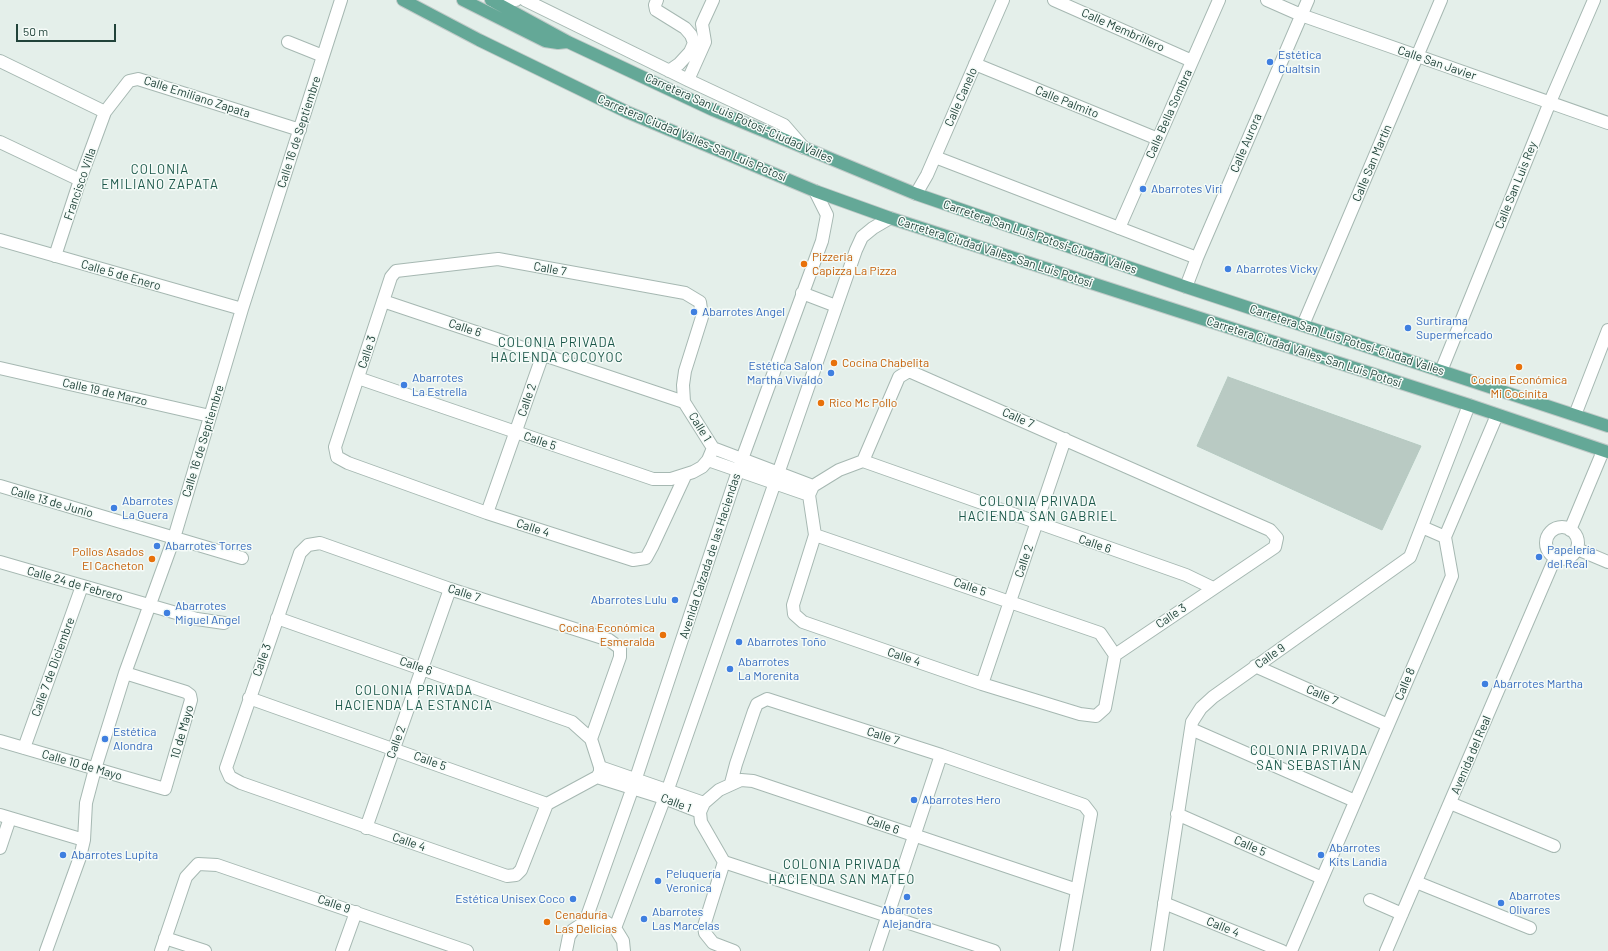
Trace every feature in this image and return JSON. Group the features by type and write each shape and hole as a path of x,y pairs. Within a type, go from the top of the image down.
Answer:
{"main road":[{"name":"Carretera Ciudad Valles-San Luis Potosí","path":"403,0 479,40 627,112 815,191 890,218 1469,405 1606,452"},
{"path":"464,0 545,41 558,43 568,42"},
{"name":"Carretera San Luis Potosí-Ciudad Valles","path":"492,1 568,42 713,110 916,194 1186,287 1608,426"}],"street":[{"name":"Calle 16 de Septiembre","path":"46,951 80,857 84,840 86,803 125,672 174,538 242,309 341,0"},
{"path":"492,1 516,0"},
{"path":"525,0 669,71 784,125 804,148"},
{"path":"657,0 655,5 656,10 685,28 691,35 694,43 690,52 679,64 669,71"},
{"path":"688,80 705,42 702,24 713,0"},
{"name":"Calle Canelo","path":"916,194 935,157 1003,0"},
{"name":"Calle Membrillero","path":"1054,0 1192,61"},
{"name":"Calle Bella Sombra","path":"1119,228 1219,0"},
{"name":"Calle San Javier","path":"1267,0 1301,15 1608,123"},
{"name":"Calle Aurora","path":"1186,287 1197,258 1308,0"},
{"name":"Calle San Martín","path":"1303,325 1441,0"},
{"name":"Calle San Luis Rey","path":"1441,371 1550,102 1594,0"},
{"path":"288,42 323,56"},
{"path":"0,61 105,112"},
{"name":"Calle Palmito","path":"975,64 1158,139"},
{"name":"Calle Emiliano Zapata","path":"105,112 129,81 138,79 300,130"},
{"name":"Francisco Villa","path":"55,256 80,180 105,112"},
{"path":"0,142 80,180"},
{"path":"935,157 1197,258"},
{"name":"Avenida Calzada de las Haciendas","path":"585,922 634,783 741,464 822,241 826,220 825,211 815,191"},
{"path":"615,928 666,794 856,250 862,237 873,228 890,218"},
{"name":"Calle 5 de Enero","path":"0,240 242,309"},
{"name":"Calle 7","path":"396,271 498,259 685,293 700,302"},
{"name":"Calle 3","path":"337,457 335,447 391,277 396,271"},
{"path":"802,293 836,306"},
{"name":"Calle 6","path":"383,301 684,402"},
{"name":"Calle 1","path":"700,302 702,317 683,385 684,402 710,454 811,490"},
{"path":"1575,415 1608,330"},
{"name":"Calle 2","path":"487,513 543,354"},
{"name":"Calle 19 de Marzo","path":"0,368 210,416"},
{"name":"Calle 7","path":"863,461 899,377 909,371 1270,530 1277,538"},
{"name":"Calle 5","path":"358,378 653,479 671,479 684,476 702,467 710,454"},
{"name":"Calle 9","path":"1157,951 1192,722 1201,708 1213,697 1410,557 1469,405"},
{"path":"1422,526 1445,537 1497,415"},
{"name":"Calle 2","path":"982,684 1065,439"},
{"path":"1570,530 1606,452"},
{"name":"Calle 4","path":"337,457 348,463 487,513 633,560 646,558 684,476"},
{"path":"815,535 811,490 839,470 863,461"},
{"name":"Calle 6","path":"863,461 1186,576 1213,588"},
{"name":"Calle 13 de Junio","path":"0,486 242,558"},
{"path":"1558,528 1570,530 1577,540 1577,549 1566,559 1555,558 1547,550 1546,539 1549,534 1558,528"},
{"name":"Calle 5","path":"815,535 1011,601 1100,633 1115,655"},
{"name":"Calle 4","path":"815,535 793,605 794,614 803,622 982,684 1080,714 1096,716 1105,708 1115,655"},
{"name":"Calle 8","path":"1290,951 1452,576 1445,537"},
{"name":"Calle 3","path":"1115,655 1276,546 1277,538"},
{"name":"Calle 7","path":"308,545 320,543 450,588 609,640 620,648 620,657 591,739"},
{"name":"Calle 3","path":"230,777 226,768 249,698 300,553 308,545"},
{"path":"1577,549 1608,562"},
{"name":"Avenida del Real","path":"1386,951 1555,558"},
{"name":"Calle 24 de Febrero","path":"0,562 197,619 224,623"},
{"name":"Calle 7 de Diciembre","path":"24,748 82,586"},
{"name":"Calle 2","path":"366,828 450,588"},
{"name":"Calle 6","path":"277,618 572,722 591,739 599,772"},
{"name":"Calle 7","path":"1255,666 1388,725"},
{"name":"10 de Mayo","path":"125,672 186,692 190,695 191,700 165,789"},
{"name":"Calle 5","path":"249,698 394,748 547,804"},
{"name":"Calle 7","path":"731,783 754,711 757,704 767,699 941,755 1080,803 1088,808 1091,814 1077,890"},
{"path":"1191,729 1355,801"},
{"name":"Calle 10 de Mayo","path":"0,741 165,789"},
{"path":"876,951 941,755"},
{"path":"547,804 599,772"},
{"name":"Calle 1","path":"599,772 666,794 702,808 701,822 724,862"},
{"name":"Calle 4","path":"230,777 241,783 366,828 507,876 516,875 521,870 547,804"},
{"name":"Calle 6","path":"702,808 719,790 731,783 741,780 753,781 1077,890"},
{"path":"1450,802 1554,846"},
{"name":"Calle 5","path":"1177,814 1322,878"},
{"path":"0,848 5,817 84,840"},
{"path":"734,951 713,943 704,933 704,926 724,862 994,951"},
{"name":"Calle 9","path":"165,938 186,877 198,864 217,865 467,951"},
{"path":"1416,882 1530,928"},
{"path":"1066,951 1077,890"},
{"path":"1370,900 1402,914"},
{"name":"Calle 4","path":"1164,903 1282,951"},
{"path":"342,951 356,912"},
{"path":"566,951 569,936 578,925 585,922 601,921 615,928 623,941 624,951"},
{"path":"161,951 165,938 205,951"}],"building":[{"path":"1228,377 1421,446 1382,530 1197,446"}],"place":[{"name":"Estética Cualtsin","path":"1270,62"},
{"name":"Abarrotes Viri","path":"1143,189"},
{"name":"Pizzeria Capizza La Pizza","path":"804,264"},
{"name":"Abarrotes Vicky","path":"1228,269"},
{"name":"Abarrotes Angel","path":"694,312"},
{"name":"Surtirama Supermercado","path":"1408,328"},
{"name":"Cocina Chabelita","path":"834,363"},
{"name":"Cocina Económica Mi Cocinita","path":"1519,367"},
{"name":"Estética Salon Martha Vivaldo","path":"831,373"},
{"name":"Abarrotes La Estrella","path":"404,385"},
{"name":"Rico Mc Pollo","path":"821,403"},
{"name":"Abarrotes La Guera","path":"114,508"},
{"name":"Abarrotes Torres","path":"157,546"},
{"name":"Papelería del Real","path":"1539,557"},
{"name":"Pollos Asados El Cacheton","path":"152,559"},
{"name":"Abarrotes Lulu","path":"675,600"},
{"name":"Abarrotes Miguel Angel","path":"167,613"},
{"name":"Cocina Económica Esmeralda","path":"663,635"},
{"name":"Abarrotes Toño","path":"739,642"},
{"name":"Abarrotes La Morenita","path":"730,669"},
{"name":"Abarrotes Martha","path":"1485,684"},
{"name":"Estética Alondra","path":"105,739"},
{"name":"Abarrotes Hero","path":"914,800"},
{"name":"Abarrotes Lupita","path":"63,855"},
{"name":"Abarrotes Kits Landia","path":"1321,855"},
{"name":"Peluquería Veronica","path":"658,881"},
{"name":"Abarrotes Alejandra","path":"907,897"},
{"name":"Estética Unisex Coco","path":"573,899"},
{"name":"Abarrotes Olivares","path":"1501,903"},
{"name":"Abarrotes Las Marcelas","path":"644,919"},
{"name":"Cenaduría Las Delicias","path":"547,922"}],"district":[{"name":"COLONIA EMILIANO ZAPATA","path":"160,178"},
{"name":"COLONIA PRIVADA HACIENDA COCOYOC","path":"557,350"},
{"name":"COLONIA PRIVADA HACIENDA SAN GABRIEL","path":"1038,510"},
{"name":"COLONIA PRIVADA HACIENDA LA ESTANCIA","path":"414,698"},
{"name":"COLONIA PRIVADA SAN SEBASTIÁN","path":"1309,758"},
{"name":"COLONIA PRIVADA HACIENDA SAN MATEO","path":"842,872"}]}
